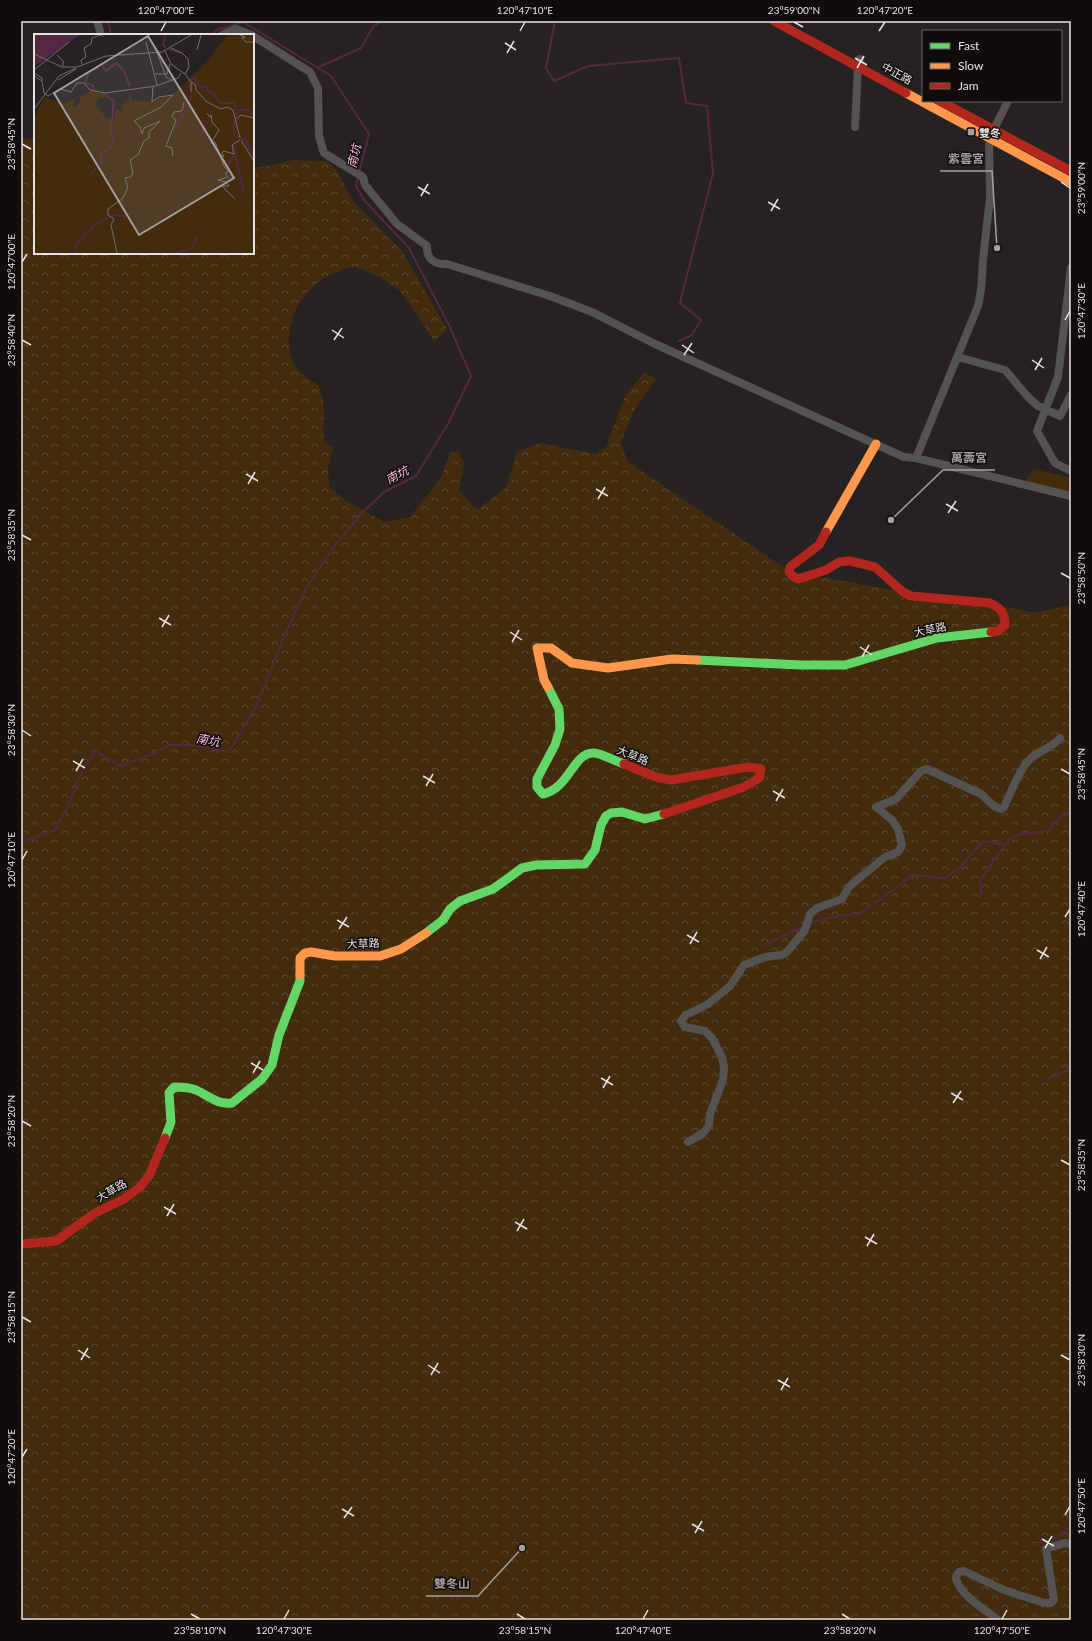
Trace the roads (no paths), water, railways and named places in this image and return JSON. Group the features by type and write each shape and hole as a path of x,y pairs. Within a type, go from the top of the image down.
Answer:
{"street":[{"path":"97,21 101,34"},
{"name":"中正路","path":"774,21 922,92"},
{"name":"中正路","path":"791,21 859,62 922,96"},
{"path":"224,34 236,29 249,34"},
{"path":"254,36 310,72 318,88 319,136 324,153 354,173 363,177 365,185 397,224 427,246 426,253 431,260 439,264 447,264 550,296 592,312 655,344 904,457 916,458 1070,493"},
{"path":"855,127 859,62"},
{"name":"中正路","path":"933,102 993,134 1071,171"},
{"name":"中正路","path":"942,102 1071,182"},
{"path":"916,458 978,306 981,290 990,197 989,145 1008,102"},
{"path":"1071,268 1058,377 1047,410 1037,431 1055,463 1071,471"},
{"path":"1062,336 1071,337"},
{"path":"958,357 1004,370 1028,398 1038,406 1060,416 1071,395"},
{"name":"大草路","path":"21,1244 56,1242 95,1213 124,1199 140,1187 149,1176 167,1134 171,1122 169,1093 174,1087 187,1087 196,1090 217,1103 227,1104 232,1103 262,1079 272,1065 279,1035 300,981 300,958 304,953 311,952 335,956 380,956 401,949 443,920 450,909 460,901 493,889 522,868 536,865 585,864 595,849 598,829 604,818 609,813 619,812 641,820 651,818 744,787 759,778 761,769 755,767 724,770 670,780 656,777 595,753 588,753 580,757 562,786 552,794 543,794 537,787 537,779 555,745 560,729 559,709 544,680 536,654 537,648 551,648 572,663 584,666 608,668 672,659 720,660 801,666 845,665 937,638 998,631 1005,625 1005,615 1001,608 990,603 911,596 903,592 886,575 875,567 850,562 839,562 826,570 798,579 792,576 789,571 790,567 819,545 876,444"},
{"path":"688,1142 703,1133 709,1126 710,1114 722,1080 724,1068 718,1047 712,1038 705,1031 685,1027 681,1021 686,1015 708,1004 730,986 744,965 765,957 781,955 787,952 817,908 842,899 857,880 885,857 898,852 902,845 898,829 892,820 876,807 896,799 921,771 927,769 981,794 994,806 1001,809 1004,807 1027,762 1056,743 1060,738"},
{"path":"998,1620 966,1594 956,1582 956,1576 959,1572 964,1571 1004,1590 1051,1603 1054,1600 1054,1592 1046,1549 1066,1543 1071,1544"}],"waterway":[{"name":"南坑","path":"108,21 111,34"},
{"path":"319,67 361,48 373,27 382,21"},
{"path":"554,21 546,68 554,81 588,66 679,58 686,103 707,106 713,173 680,303 701,320 692,335 679,341"},
{"name":"南坑","path":"212,34 217,30 243,22 331,76 369,134 359,173"},
{"name":"南坑","path":"21,842 55,830 69,804 83,769 96,751 120,766 152,754 169,745 194,745 229,752 258,703 285,634 307,587 332,549 361,514 384,492 416,476 448,424 471,376 449,325 409,248 364,200 356,186 358,177"},
{"path":"810,923 828,918 861,913 913,875 945,878 960,867 984,841 1005,845 1014,835 1048,831 1061,816 1071,812"},
{"path":"981,896 980,881 1005,845"},
{"path":"764,945 804,926"},
{"path":"1049,1079 1071,1069"},
{"path":"1038,1543 1058,1536 1071,1526"}],"place":[{"name":"雙冬","path":"971,132"},
{"name":"紫雲宮","path":"997,248"},
{"name":"萬壽宮","path":"891,520"},
{"name":"雙冬山","path":"522,1548"}]}
